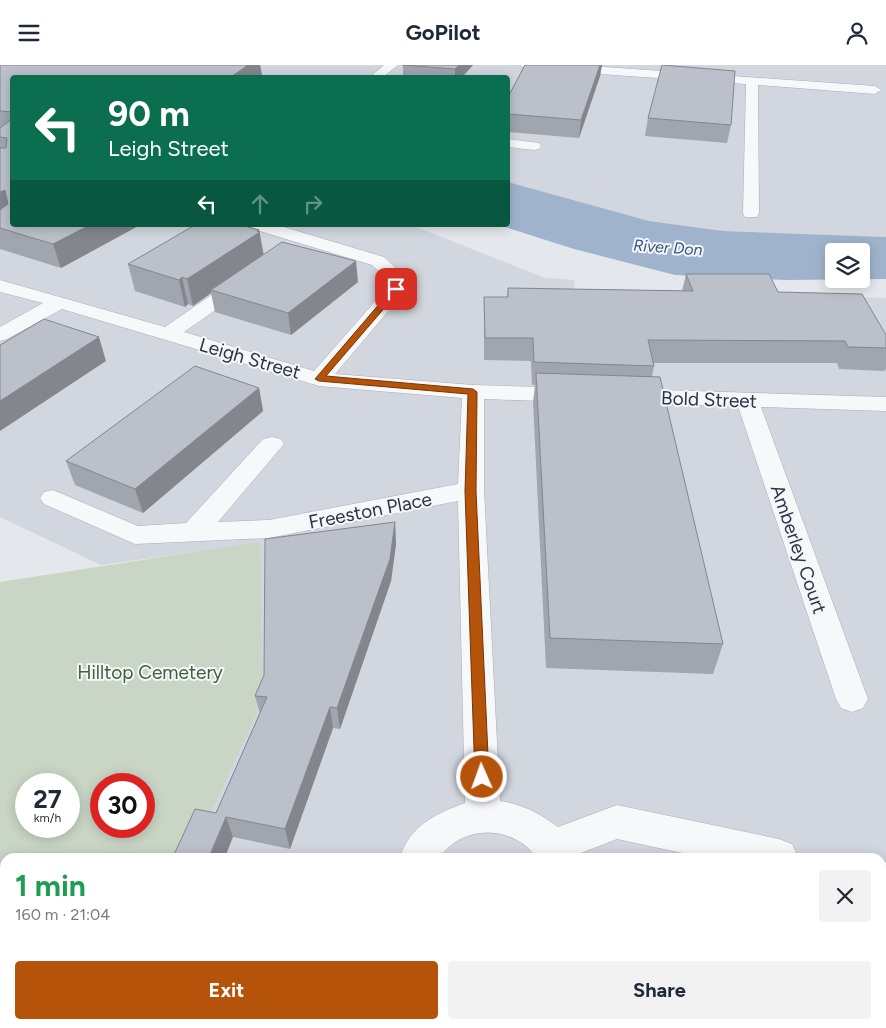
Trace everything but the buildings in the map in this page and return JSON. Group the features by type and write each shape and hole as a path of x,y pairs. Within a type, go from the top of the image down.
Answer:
{"street":[{"path":"379,75 392,65"},
{"path":"526,65 875,90"},
{"path":"751,213 752,82"},
{"path":"510,143 534,146"},
{"path":"266,227 378,261 394,275 396,289 319,379"},
{"path":"290,250 306,239"},
{"path":"168,334 257,273"},
{"name":"Leigh Street","path":"0,287 60,302 319,379 473,392"},
{"path":"0,335 60,302"},
{"path":"473,392 470,491 483,815"},
{"name":"Bold Street","path":"473,392 886,403"},
{"name":"Amberley Court","path":"747,400 852,699"},
{"path":"194,532 272,444"},
{"name":"Freeston Place","path":"54,498 135,535 269,529 470,491"},
{"path":"421,853 424,847 440,830 460,820 483,815 509,818 532,829 555,852 617,822 760,853"}],"shaded area":[{"path":"0,65 886,65 886,237 723,231 649,221 510,183 510,75 10,75"},
{"path":"0,119 10,207 10,227 416,227 545,278 575,280 574,289 886,298 886,853 191,853 260,543 101,565 0,517"}],"green space":[{"name":"Hilltop Cemetery","path":"260,542 263,700 192,853 0,853 0,582"}],"water":[{"name":"River Don","path":"510,183 649,221 723,231 886,237 886,279 870,279 870,243 825,243 825,280 787,280 675,275 574,249 505,227 510,227"}],"route":[{"path":"396,289 319,379 473,392 470,491 482,777"}]}
